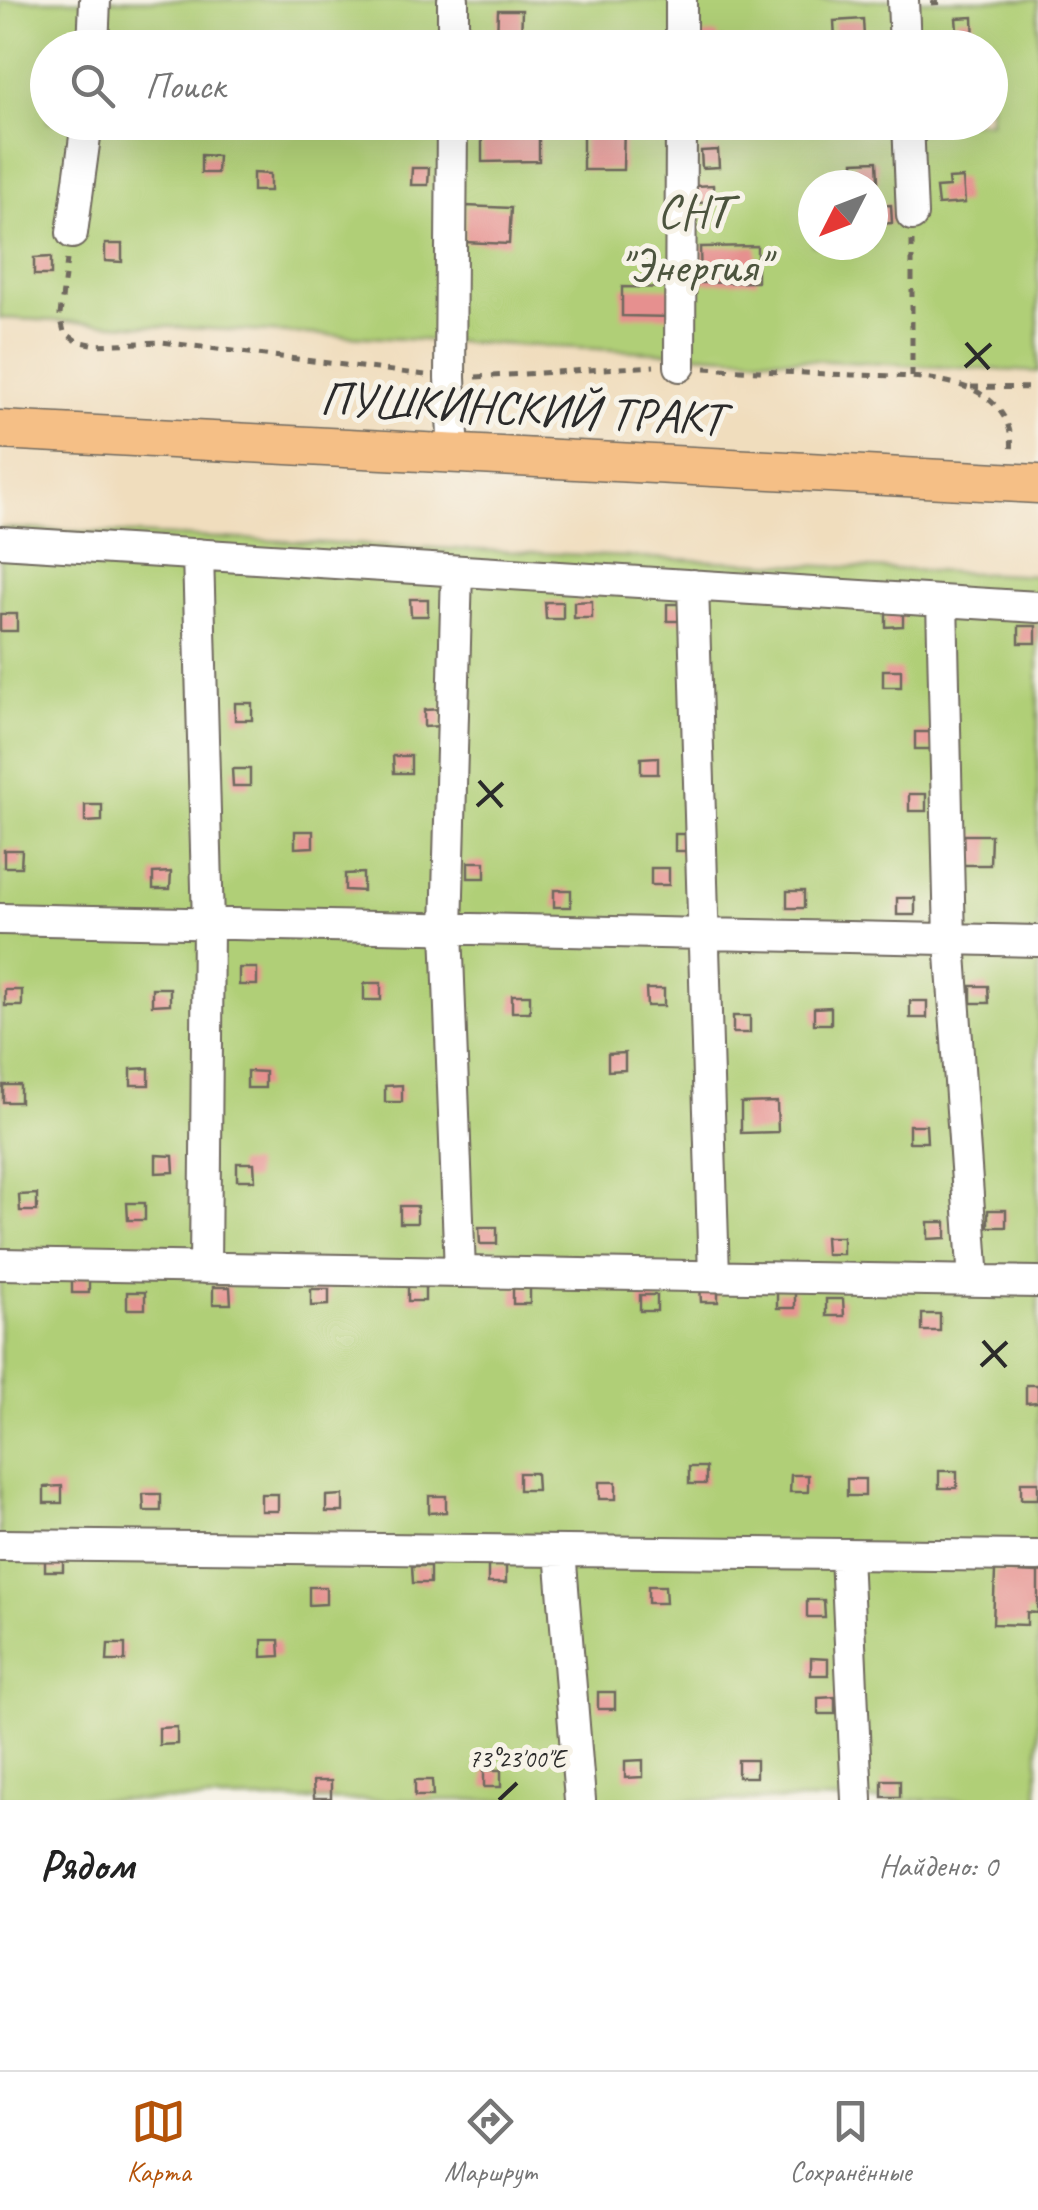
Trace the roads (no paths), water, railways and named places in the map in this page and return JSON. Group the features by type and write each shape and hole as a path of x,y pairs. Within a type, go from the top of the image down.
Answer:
{"main road":[{"name":"ПУШКИНСКИЙ ТРАКТ","path":"0,430 1023,483"}],"lane":[{"path":"94,30 95,0"},
{"path":"453,30 454,0"},
{"path":"681,30 682,0"},
{"path":"902,0 904,30"},
{"path":"72,232 85,140"},
{"path":"452,140 450,378 454,455"},
{"path":"680,366 681,140"},
{"path":"909,140 912,215"},
{"path":"0,542 1038,607"},
{"path":"198,554 208,924 205,1268"},
{"path":"457,571 448,929 460,1272"},
{"path":"693,586 714,1276"},
{"path":"942,601 950,940 974,1281"},
{"path":"0,919 1038,942"},
{"path":"0,1264 1038,1282"},
{"path":"0,1545 1038,1556"},
{"path":"560,1551 580,1800"},
{"path":"846,1554 857,1800"}],"park label":[{"name":"СНТ \"Энергия\"","path":"693,238"}]}
